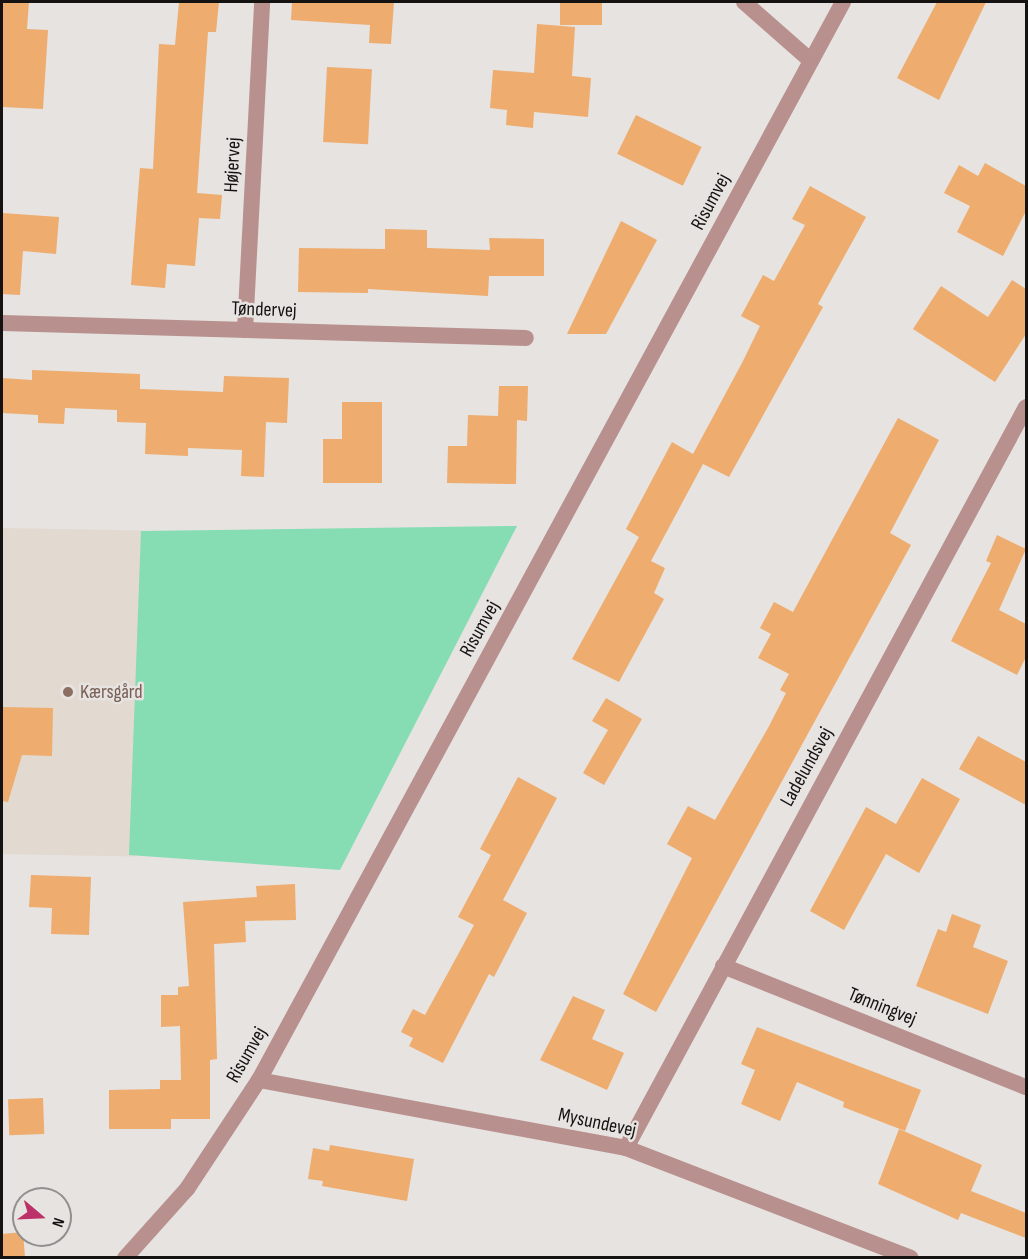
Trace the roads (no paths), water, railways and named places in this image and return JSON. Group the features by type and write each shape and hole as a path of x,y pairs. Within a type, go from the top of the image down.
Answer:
{"street":[{"name":"Højervej","path":"245,330 262,2"},
{"path":"744,2 812,61"},
{"name":"Risumvej","path":"124,1257 187,1189 259,1080 843,2"},
{"name":"Tøndervej","path":"2,323 526,338"},
{"name":"Ladelundsvej","path":"626,1148 1026,407"},
{"name":"Tønningvej","path":"723,966 1026,1087"},
{"name":"Mysundevej","path":"259,1080 626,1148 911,1257"}],"place":[{"name":"Kærsgård","path":"68,692"}]}
